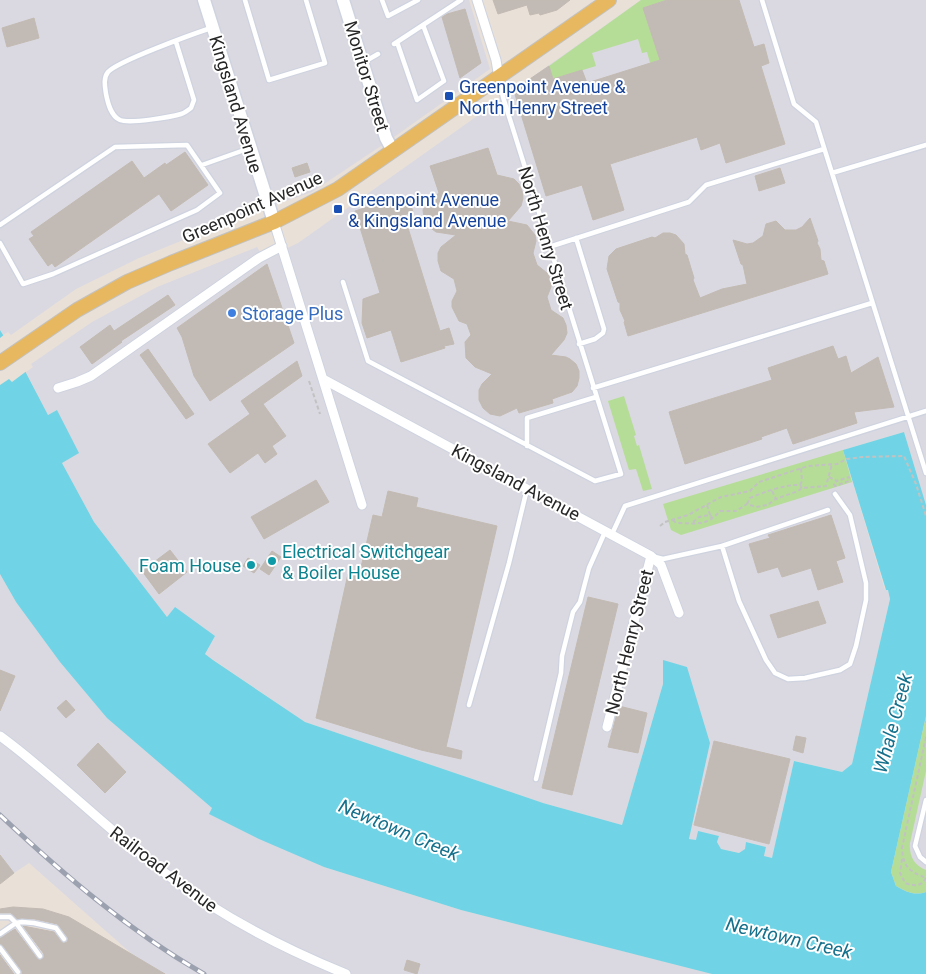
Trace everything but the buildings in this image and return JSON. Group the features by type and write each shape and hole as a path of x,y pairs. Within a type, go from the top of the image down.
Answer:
{"main road":[{"name":"Kingsland Avenue","path":"204,0 274,222"},
{"name":"Monitor Street","path":"343,0 386,138 393,151"},
{"name":"Greenpoint Avenue","path":"0,363 93,300 143,274 274,222 338,189 608,0"}],"street":[{"name":"North Henry Street","path":"478,0 496,60 499,78"},
{"name":"Kingsland Avenue","path":"274,222 362,504"},
{"path":"58,388 91,376 259,258 282,246"},
{"name":"Kingsland Avenue","path":"323,379 651,556 661,565 679,613"},
{"name":"North Henry Street","path":"607,727 651,556"},
{"name":"Railroad Avenue","path":"0,736 36,763 141,855 200,899 253,931 346,974"}],"lane":[{"path":"245,0 269,80 325,63 306,0"},
{"path":"382,0 388,16 418,0"},
{"path":"423,25 444,81 417,100 395,43 461,0"},
{"path":"762,0 794,104 816,122 926,473"},
{"path":"176,42 194,100 192,108 183,114 133,122 121,120 113,114 108,104 105,82 108,73 119,65 176,42 212,28"},
{"path":"363,62 378,54"},
{"name":"North Henry Street","path":"499,78 503,98 620,474 595,482 528,446"},
{"path":"0,225 115,147 187,145 220,193 197,210 53,274 23,284 0,243"},
{"path":"832,173 926,145"},
{"path":"202,165 250,148"},
{"path":"549,247 689,202 706,185 824,149"},
{"path":"576,238 604,329 600,336 579,344"},
{"path":"343,282 368,361 528,446"},
{"path":"593,388 872,303"},
{"path":"528,446 527,418 596,397"},
{"path":"536,779 573,612 580,602 589,568 608,532 625,506 926,411"},
{"path":"469,705 509,563 527,489"},
{"path":"722,546 739,601 766,660 775,673 788,679 805,678 840,670 850,664 856,646 866,600 866,583 850,514 835,494"},
{"path":"651,556 663,559 722,546 828,510"},
{"path":"926,800 915,846 920,857 926,862"},
{"path":"1,918 10,917 40,956"},
{"path":"0,934 16,923 34,923 56,928 64,939"},
{"path":"0,948 18,972"}],"path":[{"path":"309,381 320,414"},
{"path":"660,526 688,515 721,497 750,491 759,482 801,468 832,464 862,457 904,456 916,484 926,516"},
{"path":"673,520 676,523 693,522 704,524 713,519 720,511 736,511 747,504 750,498 757,495 794,485 826,486 832,464"},
{"path":"747,504 756,507 767,505 798,492 802,482 801,468"},
{"path":"829,477 837,481 849,477 850,481 835,486 834,484 837,481"},
{"path":"754,487 757,495"},
{"path":"772,491 776,500"},
{"path":"707,505 713,519"},
{"path":"693,522 699,516 710,515"},
{"path":"902,859 905,865 916,874 926,878 923,883 917,886 905,883 900,873 902,848 926,737"},
{"path":"920,742 924,744"},
{"path":"916,761 921,762"},
{"path":"912,780 916,782"}],"shaded area":[{"path":"0,0 469,0 490,69 387,142 312,192 245,215 139,258 76,289 11,335 8,332 3,335 0,330"},
{"path":"641,0 926,0 926,505 904,432 843,450 885,590 888,589 890,599 852,764 842,772 794,761 772,859 764,856 766,847 747,842 745,849 740,853 721,849 717,842 719,836 698,832 697,841 689,839 710,743 686,667 663,661 663,684 622,825 543,803 305,722 205,654 214,636 167,617 94,522 62,463 78,453 57,410 48,415 26,372 33,367 31,364 92,322 157,287 257,247 264,259 298,243"},
{"path":"0,574 16,602 213,809 210,814 324,867 461,910 713,974 165,974 133,955 29,863 14,873 0,855"},
{"path":"926,718 926,892 903,890 896,886"}],"green space":[{"path":"641,0 667,0 644,8 660,60 650,63 647,52 642,53 638,39 592,53 596,66 553,79 549,66"},
{"path":"624,396 636,435 634,436 637,446 639,445 652,489 643,491 636,469 629,470 608,401"},
{"path":"843,450 852,482 681,535 671,530 663,504"},
{"path":"926,716 926,771 910,848 911,856 915,863 926,870 926,892 914,893 907,892 896,886 891,872"}],"water":[{"path":"0,330 24,369 48,415 57,410 79,453 62,463 94,522 167,617 175,607 215,636 205,654 213,660 305,722 543,803 622,825 663,684 663,660 687,667 710,743 689,839 696,840 698,831 719,836 717,842 721,849 739,853 745,849 746,842 766,847 764,856 772,858 794,761 842,772 852,764 890,599 843,450 904,432 926,505 926,716 891,872 896,886 907,892 926,892 926,974 712,974 461,910 324,867 259,839 209,814 212,808 107,718 60,662 16,602 0,574"}],"pier":[{"path":"5,334 28,370 12,382 9,379 0,385 0,338"}],"railway":[{"path":"0,815 72,880 123,920 204,974"}],"place":[{"name":"Greenpoint Avenue & North Henry Street","path":"449,96"},
{"name":"Greenpoint Avenue & Kingsland Avenue","path":"338,209"},
{"name":"Storage Plus","path":"232,313"},
{"name":"Electrical Switchgear & Boiler House","path":"272,561"},
{"name":"Foam House","path":"251,565"}],"water label":[{"name":"Whale Creek","path":"893,723"},
{"name":"Newtown Creek","path":"399,830"},
{"name":"Newtown Creek","path":"789,938"}]}
